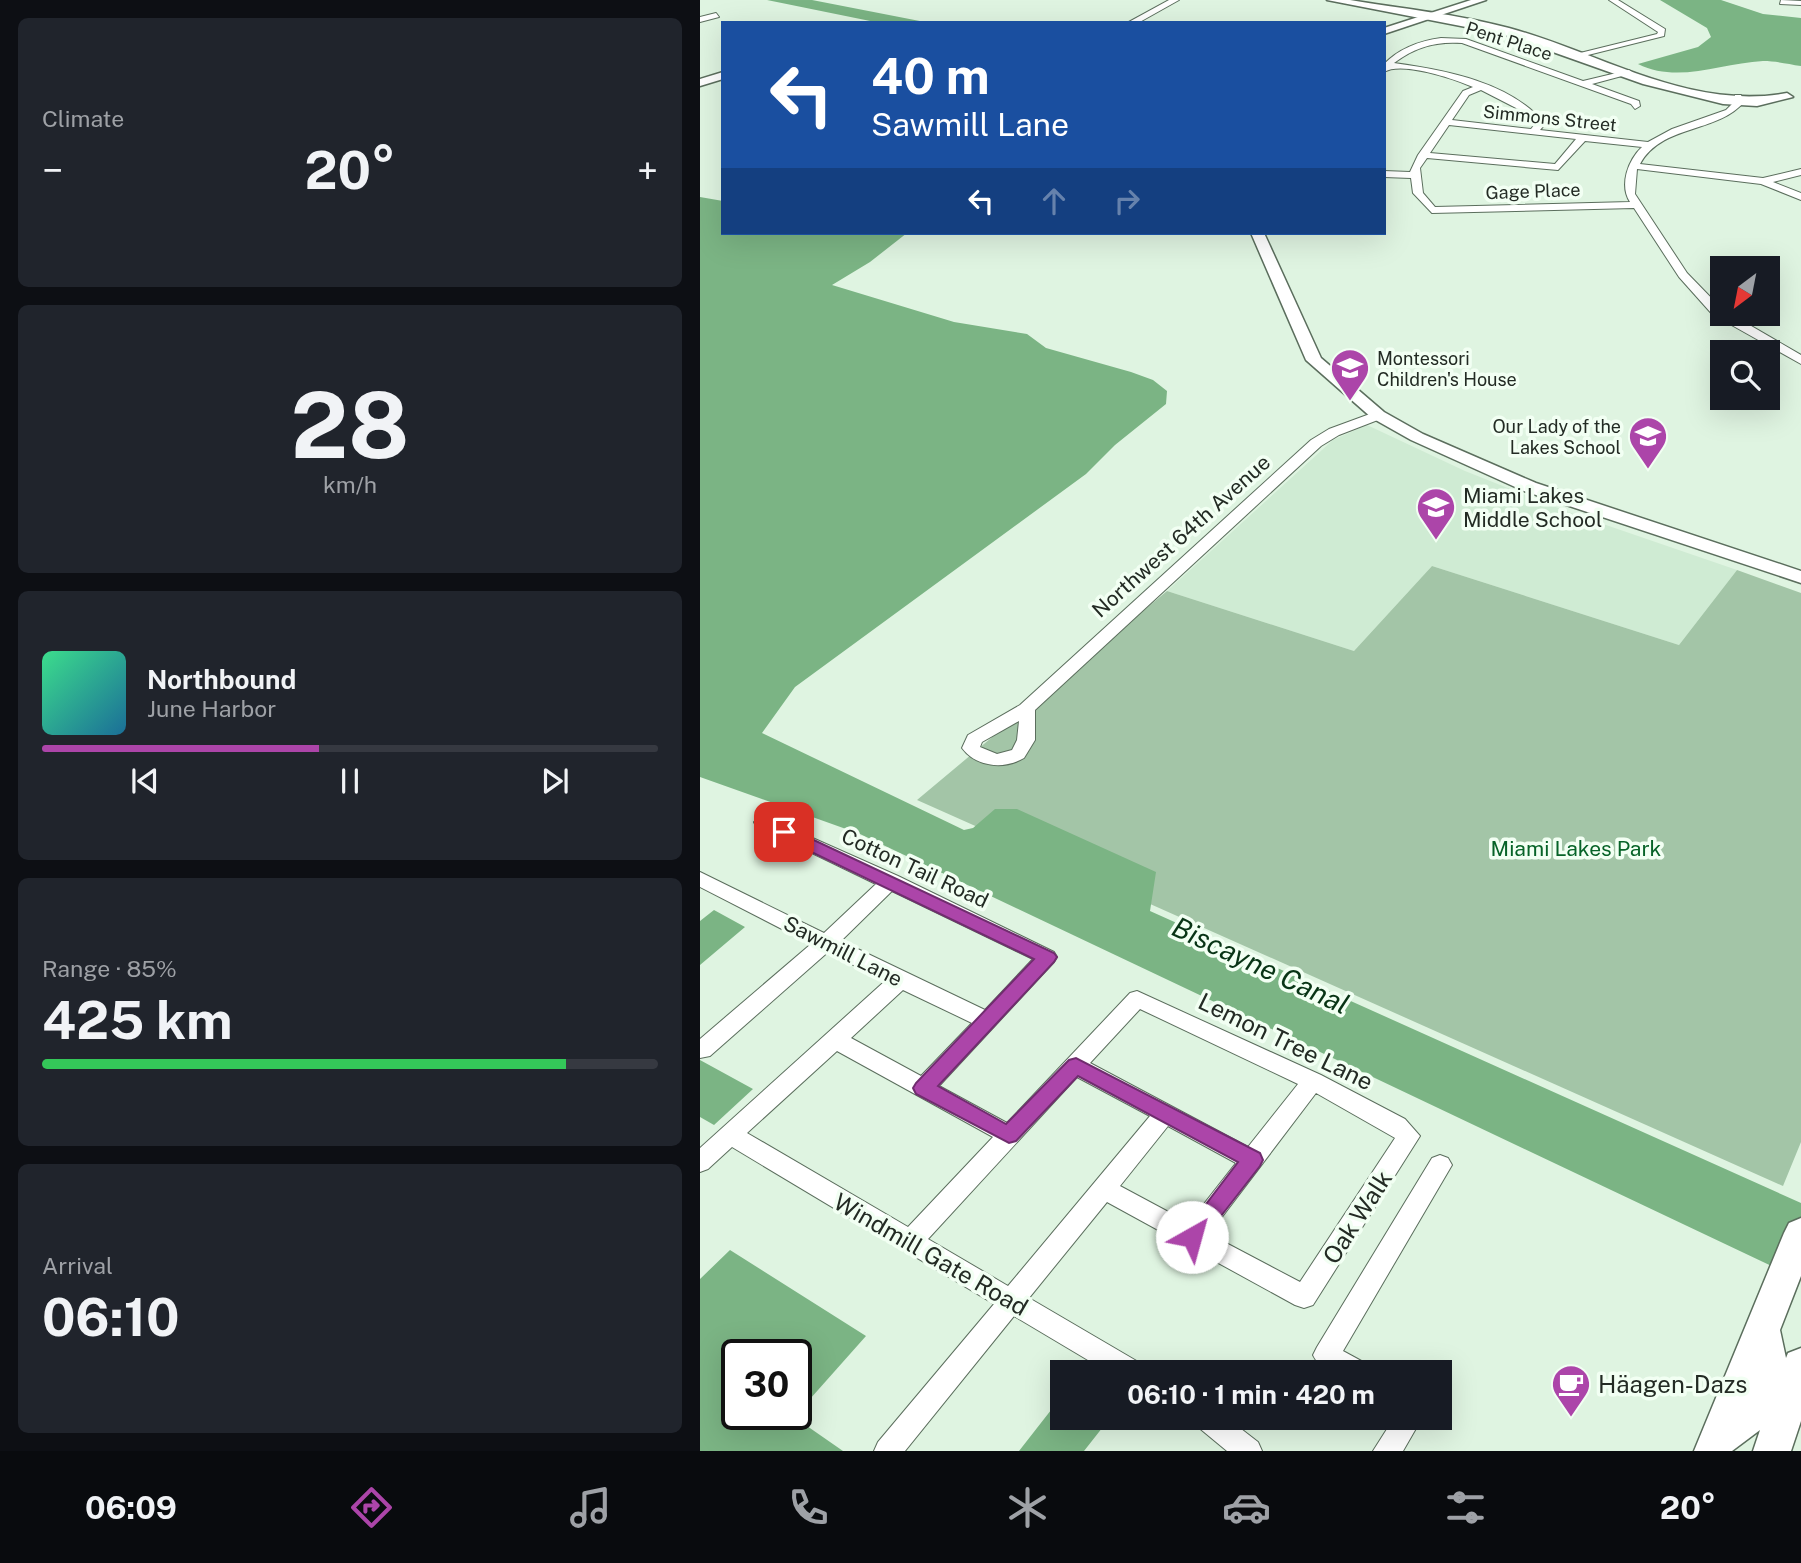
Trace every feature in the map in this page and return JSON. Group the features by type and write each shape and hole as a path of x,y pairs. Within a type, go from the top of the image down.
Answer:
{"main road":[{"path":"1332,0 1505,31 1690,95 1739,99 1794,96"},
{"path":"1716,1445 1801,1233"},
{"path":"1762,1332 1774,1391 1794,1409"},
{"path":"1772,1451 1794,1409 1801,1366"},
{"path":"1716,1445 1738,1422 1767,1407 1794,1409"}],"street":[{"path":"1134,21 1175,0"},
{"path":"1386,31 1480,0"},
{"path":"1579,55 1660,36 1662,31 1613,0"},
{"path":"1782,1 1800,3 1793,0"},
{"path":"700,20 716,15"},
{"name":"Pent Place","path":"1386,67 1411,49 1443,37 1463,41 1585,83 1636,103 1635,106"},
{"path":"1386,67 1434,71 1519,103 1535,115 1540,124 1534,131"},
{"path":"1585,83 1629,73"},
{"path":"700,83 721,76"},
{"path":"1386,174 1415,175 1415,168 1423,155 1466,93 1479,88"},
{"path":"1739,99 1733,110 1690,124 1640,153 1629,179 1635,205 1683,275 1716,311 1801,360"},
{"name":"Simmons Street","path":"1446,122 1651,145"},
{"path":"1423,155 1558,167 1583,137"},
{"path":"1634,166 1763,181 1801,197"},
{"path":"1763,181 1801,172"},
{"name":"Gage Place","path":"1415,175 1418,193 1432,210 1635,205"},
{"path":"1258,235 1314,360 1378,415 1439,448 1530,487 1801,577"},
{"name":"Northwest 64th Avenue","path":"1026,709 1316,443 1334,432 1378,415"},
{"name":"Cotton Tail Road","path":"763,822 1047,957 987,1020"},
{"name":"Sawmill Lane","path":"700,879 899,981 987,1020"},
{"path":"702,1050 827,942 891,881"},
{"path":"700,1162 899,981"},
{"name":"Lemon Tree Lane","path":"1076,1066 1136,999 1313,1081 1397,1125 1409,1136"},
{"path":"924,1088 987,1020"},
{"path":"836,1040 1009,1135"},
{"path":"909,1242 1076,1066 1252,1160"},
{"path":"1104,1189 1192,1237 1313,1081"},
{"path":"888,1451 1165,1114"},
{"name":"Windmill Gate Road","path":"732,1135 1111,1360"},
{"name":"Oak Walk","path":"1192,1237 1304,1297 1409,1136"},
{"path":"1335,1360 1326,1355 1440,1165"},
{"path":"1222,1430 1248,1451"},
{"path":"1387,1451 1401,1430"}],"shaded area":[{"name":"Miami Lakes Middle School","path":"1367,425 1465,471 1571,513 1737,570 1679,645 1432,566 1354,651 1167,591 1333,440"}],"green space":[{"name":"Miami Lakes Park","path":"1432,566 1679,645 1737,570 1801,593 1801,1142 1783,1186 917,800 1167,591 1354,651"}],"water":[{"path":"767,0 812,0 920,21 870,21"},
{"path":"1660,0 1721,0 1763,14 1801,18 1801,66 1763,61 1700,71 1668,72 1638,64 1698,47 1711,37 1707,28"},
{"name":"Biscayne Canal","path":"700,197 721,201 721,235 904,235 870,262 832,285 954,322 1027,334 1046,348 1131,372 1153,380 1167,391 1166,404 1115,445 1086,474 795,687 762,733 964,830 973,828 995,809 1017,809 1156,872 1150,911 1801,1203 1801,1280 860,834 700,777"},
{"path":"714,910 745,927 700,965 700,921"},
{"path":"700,1060 753,1089 714,1125 700,1117"},
{"path":"730,1250 866,1336 812,1397 812,1339 721,1339 721,1430 812,1429 843,1451 700,1451 700,1279"},
{"path":"1050,1411 1050,1430 1101,1430 1084,1451 1019,1451"}],"place":[{"name":"Montessori Children's House","path":"1350,402"},
{"name":"Our Lady of the Lakes School","path":"1648,470"},
{"name":"Miami Lakes Middle School","path":"1436,541"},
{"name":"Häagen-Dazs","path":"1571,1418"}],"route":[{"path":"784,832 1047,957 924,1088 1009,1135 1076,1066 1252,1160 1192,1237"}]}
